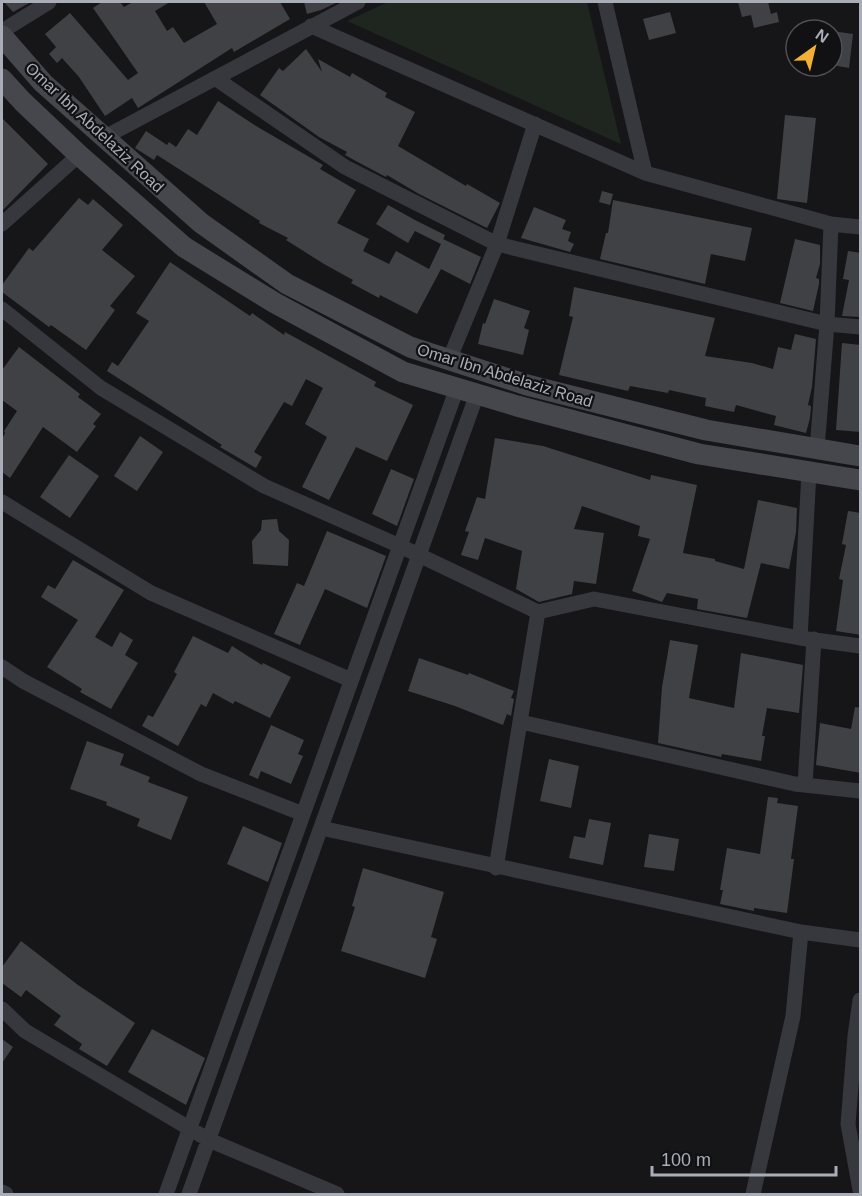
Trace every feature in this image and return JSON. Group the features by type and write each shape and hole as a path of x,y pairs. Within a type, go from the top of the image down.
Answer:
{"main road":[{"name":"Omar Ibn Abdelaziz Road","path":"2,36 43,82 103,138 201,223 287,284 410,347 526,385 706,430 861,456"},
{"name":"Omar Ibn Abdelaziz Road","path":"2,79 79,155 184,247 275,303 403,372 699,454 861,480"}],"street":[{"path":"2,31 49,2"},
{"path":"103,138 358,2"},
{"path":"605,2 645,173"},
{"path":"311,26 645,173 831,224 861,226"},
{"path":"215,78 345,167 497,244 827,324 861,327"},
{"path":"449,360 497,244 535,124"},
{"path":"2,224 79,155"},
{"path":"817,449 827,324 831,224"},
{"path":"2,309 101,388 264,486 400,546 538,612 594,599 807,638 861,645"},
{"path":"166,1194 457,388"},
{"path":"189,1194 477,394"},
{"path":"805,785 808,472"},
{"path":"2,502 151,593 351,680"},
{"path":"496,868 522,722 538,612"},
{"path":"2,667 22,681 201,774 303,814"},
{"path":"522,722 805,785 861,791"},
{"path":"321,828 496,868 801,932 861,940"},
{"path":"753,1194 793,1016 801,932"},
{"path":"861,1000 848,1125 861,1190"},
{"path":"2,1009 25,1030 209,1140 337,1194"},
{"path":"2,1192 6,1194"}],"shaded area":[{"path":"388,2 587,2 621,144 347,21"}],"building":[{"path":"4,2 31,2 13,12"},
{"path":"102,2 120,2 124,7 133,2 170,2 155,11 167,31 173,27 184,43 217,24 204,2 280,2 290,19 234,52 232,48 138,108 132,98 105,116 79,77 62,58 57,63 49,54 56,47 45,34 70,13 128,80 138,73 93,8"},
{"path":"304,2 338,2 307,14"},
{"path":"738,2 768,2 771,14 777,12 779,22 754,28 751,15 742,17"},
{"path":"670,12 676,33 649,40 643,19"},
{"path":"844,33 853,34 849,68 844,67"},
{"path":"306,49 322,72 318,59 350,77 352,73 387,93 385,97 415,112 398,146 500,203 487,228 345,155 347,152 319,137 260,95 279,68 283,71"},
{"path":"218,101 323,165 320,169 356,190 337,223 369,239 363,251 389,264 396,251 429,269 441,244 415,231 408,243 376,224 388,205 445,235 443,239 481,257 470,284 441,269 417,314 351,283 353,280 286,240 288,238 259,223 260,221 157,155 154,160 135,148 146,131 167,145 169,142 176,147 188,129 197,135"},
{"path":"785,115 816,118 807,203 777,199"},
{"path":"2,118 48,164 2,211"},
{"path":"602,191 613,194 610,205 599,202"},
{"path":"79,198 88,205 93,199 123,225 102,250 135,276 110,306 115,310 86,350 51,325 49,327 2,292 2,285 29,248 33,251"},
{"path":"613,200 752,228 745,261 711,254 705,284 600,259 606,233 608,233"},
{"path":"534,207 566,220 562,229 571,232 568,241 574,244 570,252 521,238"},
{"path":"795,239 820,245 820,264 816,278 819,279 819,284 813,311 780,303"},
{"path":"848,251 861,253 861,317 842,316 849,280 843,279"},
{"path":"170,262 250,316 252,313 284,335 285,332 376,382 374,386 413,405 387,461 356,447 329,500 302,487 327,437 305,424 323,388 306,379 292,406 284,402 254,452 262,457 256,468 220,447 222,445 107,371 112,362 118,366 149,321 136,313"},
{"path":"574,287 715,318 705,356 752,363 773,369 778,347 791,350 795,334 816,339 812,387 808,405 811,406 810,418 806,433 774,425 776,416 736,405 734,412 705,406 706,398 669,390 668,393 630,386 628,391 559,375 573,317 569,316"},
{"path":"494,299 530,311 524,328 529,330 523,355 478,344 483,323 485,324"},
{"path":"842,343 861,345 861,432 836,430"},
{"path":"19,347 80,394 78,397 101,414 93,424 96,426 77,452 43,427 10,478 2,472 2,439 4,431 17,411 2,400 2,370"},
{"path":"140,436 163,452 137,491 114,476"},
{"path":"495,438 543,446 650,480 651,475 697,485 683,553 715,559 715,561 744,569 758,500 797,508 796,532 789,569 761,563 747,618 697,609 698,599 667,593 662,602 632,591 650,539 638,536 640,526 582,506 574,529 604,533 596,584 574,581 572,594 539,602 516,589 522,551 485,538 478,560 461,555 469,532 465,531 477,497 485,499"},
{"path":"69,455 99,476 70,518 40,497"},
{"path":"391,469 414,479 397,526 372,514"},
{"path":"848,511 861,513 861,635 836,631 843,580 839,579 846,545 842,544"},
{"path":"277,519 279,531 289,540 288,566 253,564 252,541 261,530 262,520"},
{"path":"327,531 386,556 367,608 325,589 300,645 274,634 297,583 304,586"},
{"path":"73,560 124,590 95,637 112,647 120,632 133,640 125,655 138,663 111,709 80,692 82,689 47,667 78,620 41,597 48,585 55,589"},
{"path":"193,636 228,653 232,646 262,665 263,663 291,677 270,718 235,701 233,704 213,693 206,707 201,704 178,746 142,726 148,715 153,717 177,674 174,672"},
{"path":"670,640 698,645 689,698 734,708 741,653 803,665 799,713 767,708 762,736 765,736 761,761 722,754 721,757 658,743 662,687"},
{"path":"419,658 468,675 469,673 514,691 511,698 514,699 511,716 507,714 503,725 408,691"},
{"path":"855,707 861,708 861,773 816,765 820,723 851,729"},
{"path":"271,725 304,740 298,754 303,756 291,784 261,771 258,779 249,775"},
{"path":"87,741 124,754 120,765 150,777 148,782 188,797 171,840 137,826 140,819 106,805 107,802 70,789"},
{"path":"549,759 579,766 571,808 540,801"},
{"path":"768,797 778,798 777,803 798,806 787,913 754,908 754,911 720,904 727,848 760,854"},
{"path":"589,819 611,823 603,865 569,858 574,836 585,838"},
{"path":"243,826 282,843 268,882 227,864"},
{"path":"649,834 679,839 674,871 644,867"},
{"path":"363,868 444,892 431,937 437,939 425,978 341,951 355,907 352,906"},
{"path":"21,941 78,985 135,1023 107,1066 79,1049 82,1044 54,1025 61,1016 26,990 21,997 2,983 2,967"},
{"path":"152,1029 205,1058 186,1105 128,1072"},
{"path":"2,1039 13,1047 2,1063"}]}
